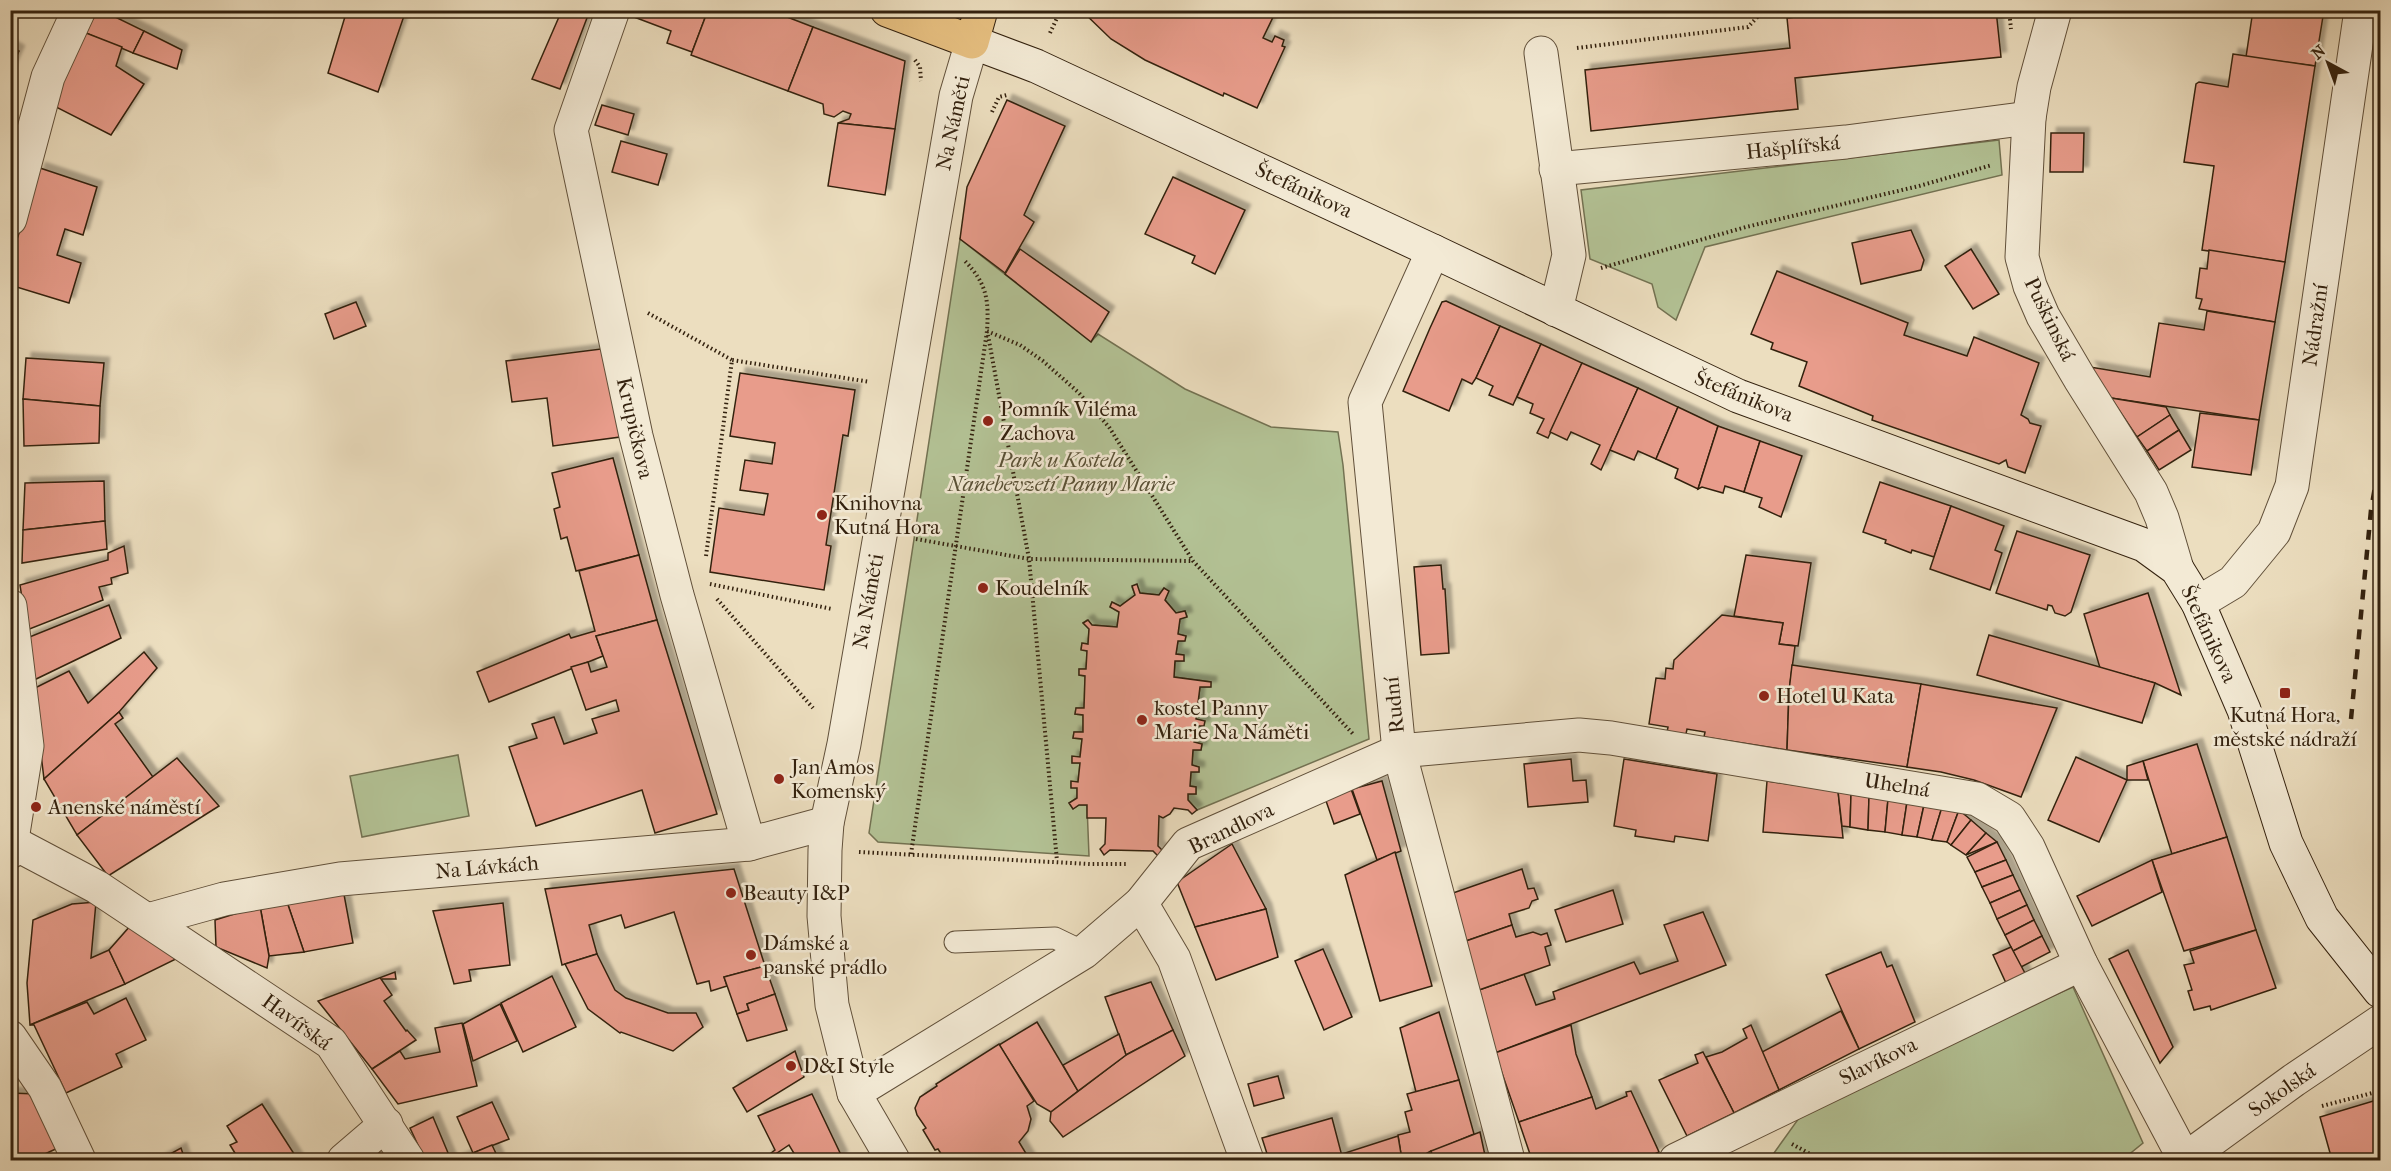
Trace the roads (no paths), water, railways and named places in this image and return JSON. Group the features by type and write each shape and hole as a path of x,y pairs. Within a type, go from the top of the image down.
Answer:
{"main road":[{"name":"Štefánikova","path":"887,10 972,42"},
{"path":"972,42 981,10"}],"street":[{"path":"10,219 48,77 79,10"},
{"name":"Krupičkova","path":"613,10 571,130 636,436 677,595 749,844"},
{"name":"Puškinská","path":"2055,10 2034,87 2029,117 2022,258 2030,286 2043,316 2151,492 2162,518 2177,569"},
{"name":"Nádražní","path":"2198,603 2233,582 2274,532 2292,486 2361,10"},
{"name":"Štefánikova","path":"972,42 1036,66 1738,396 2144,545 2177,569 2198,603 2244,710 2286,843 2322,918 2380,991"},
{"name":"Na Náměti","path":"893,1161 854,1092 832,1005 824,916 826,836 844,744 956,96 972,42"},
{"path":"1540,53 1569,255 1556,310"},
{"name":"Hašplířská","path":"1556,169 1846,142 2029,117"},
{"name":"Rudní","path":"1433,251 1365,402 1399,751 1508,1161"},
{"path":"10,606 27,746 11,845 97,887 148,920"},
{"name":"Uhelná","path":"1399,751 1579,735 1611,738 1977,799 2009,818 2028,847 2082,964 2185,1160"},
{"name":"Brandlova","path":"1141,903 1188,844 1399,751"},
{"name":"Na Lávkách","path":"148,920 224,899 340,879 826,836"},
{"path":"854,1092 1084,952 1141,903 1174,959 1247,1161"},
{"name":"Havířská","path":"148,920 331,1043 408,1161"},
{"name":"Slavíkova","path":"1676,1161 2082,964"},
{"name":"Sokolská","path":"2185,1160 2294,1080 2380,1022"},
{"path":"10,1037 45,1088 79,1161"},
{"path":"344,1161 386,1124"}],"lane":[{"path":"955,942 1055,938 1084,952"}],"railway":[{"path":"2351,719 2371,510 2380,458"}],"place":[{"name":"Pomník Viléma Zachova","path":"988,421"},
{"name":"Knihovna Kutná Hora","path":"822,515"},
{"name":"Koudelník","path":"983,588"},
{"name":"Kutná Hora, městské nádraží","path":"2285,693"},
{"name":"Hotel U Kata","path":"1764,696"},
{"name":"kostel Panny Marie Na Náměti","path":"1142,720"},
{"name":"Jan Amos Komenský","path":"779,779"},
{"name":"Anenské náměstí","path":"36,807"},
{"name":"Beauty I&P","path":"731,893"},
{"name":"Dámské a panské prádlo","path":"751,955"},
{"name":"D&I Style","path":"791,1066"}],"park label":[{"name":"Park u Kostela Nanebevzetí Panny Marie","path":"1061,472"}]}
